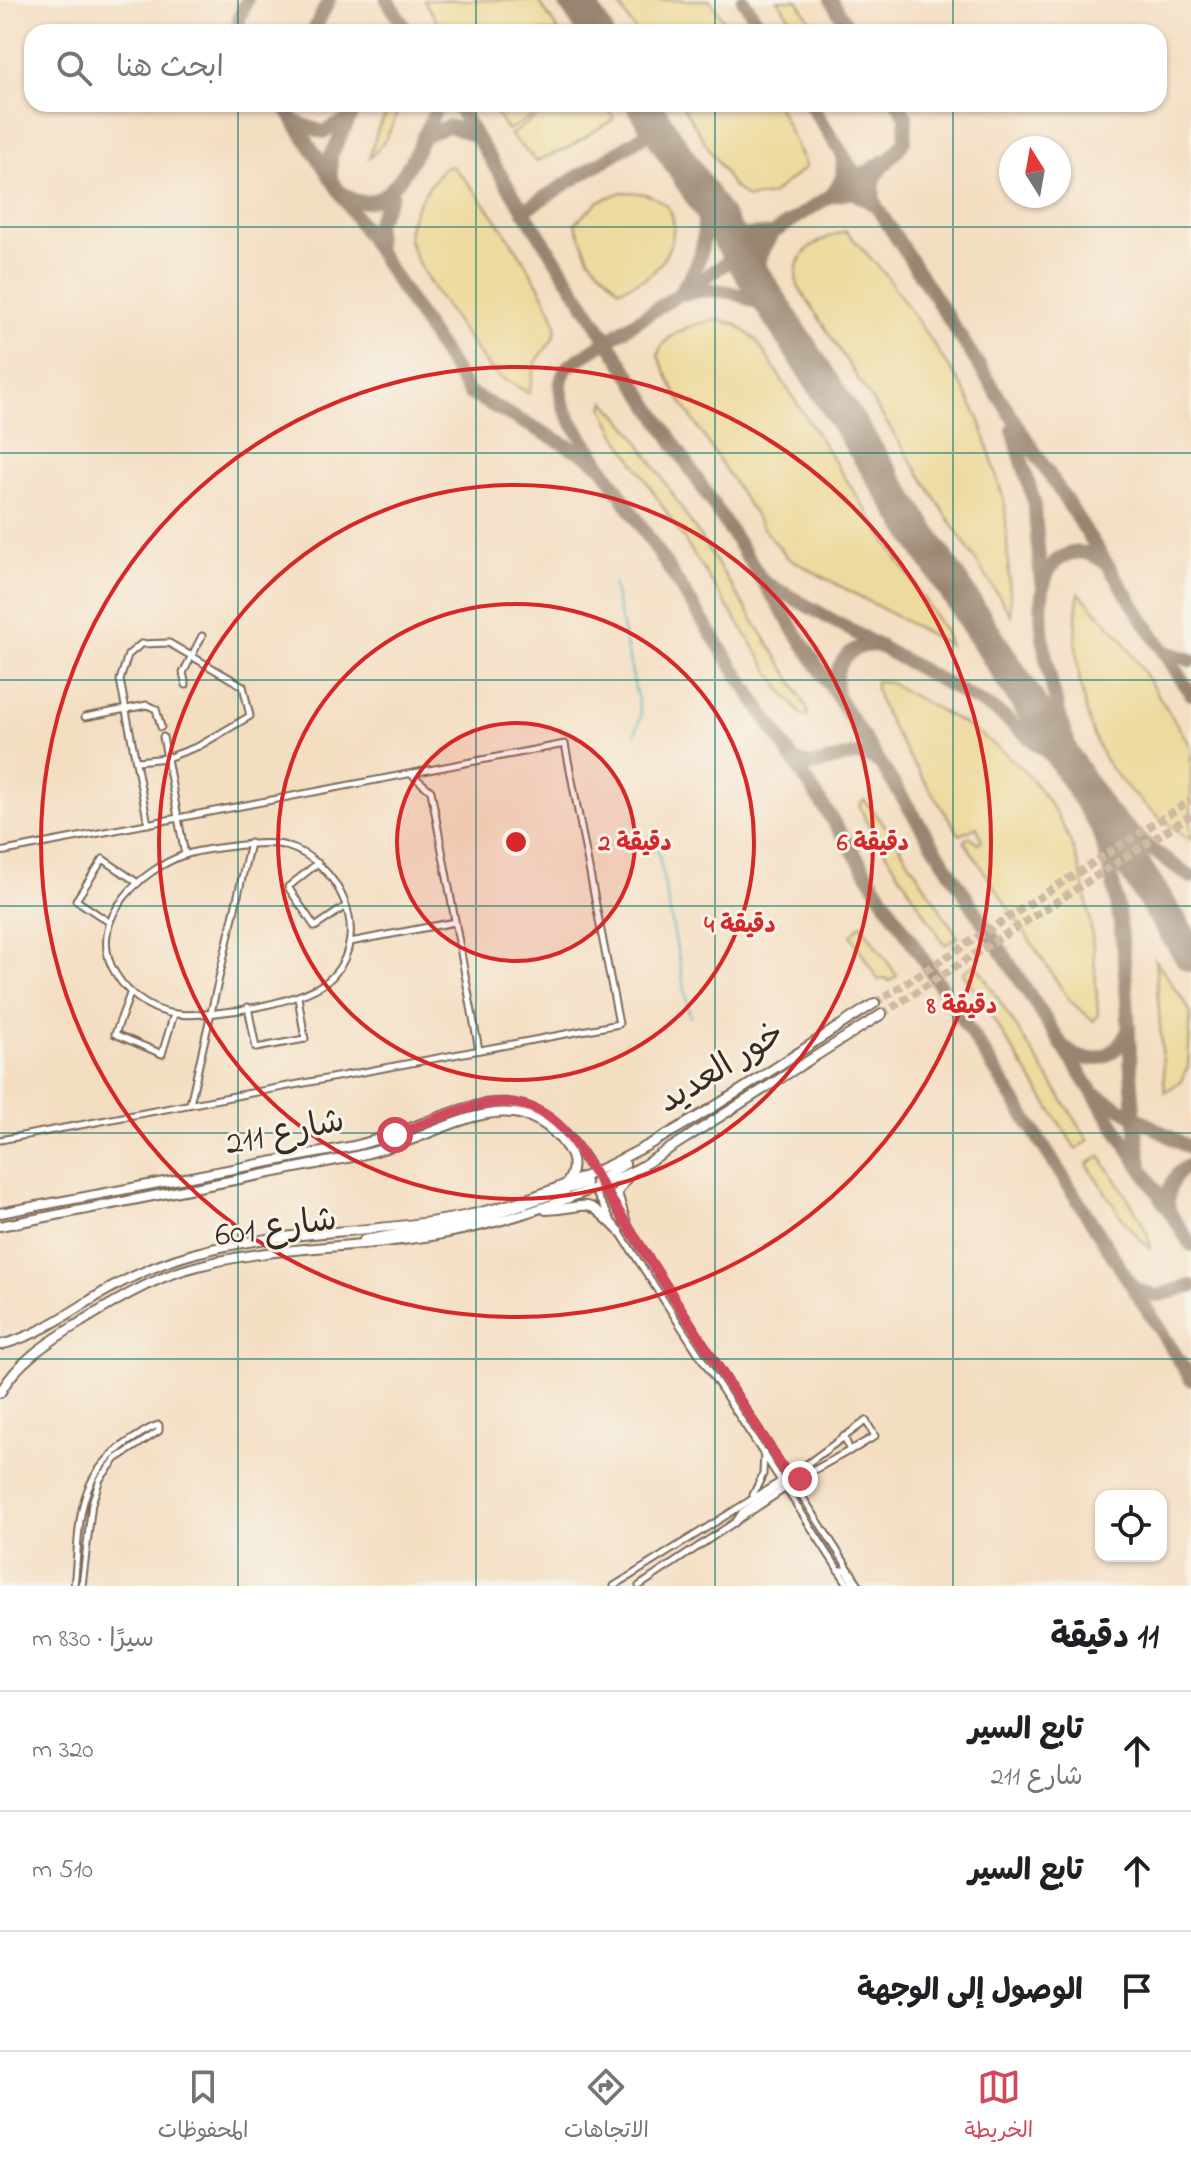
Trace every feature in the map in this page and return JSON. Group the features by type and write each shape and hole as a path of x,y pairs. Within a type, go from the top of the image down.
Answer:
{"main road":[{"name":"خور العديد","path":"597,1182 622,1167 634,1155 875,1003"},
{"path":"627,1226 617,1193 623,1181 882,1014"},
{"name":"شارع 211","path":"0,1213 340,1150 395,1135 466,1106 496,1101 526,1106 554,1121 597,1182"},
{"name":"شارع 211","path":"0,1226 357,1156 412,1140 470,1115 494,1111 533,1120 560,1139 571,1154 573,1167 563,1188"},
{"path":"345,1244 493,1216 643,1166"},
{"name":"شارع 601","path":"0,1345 23,1338 62,1318 142,1272 197,1253 241,1244 439,1221 597,1182"},
{"name":"شارع 601","path":"0,1393 26,1361 48,1342 149,1283 219,1262 345,1244 430,1237 537,1210 597,1182"},
{"path":"537,1210 590,1205 603,1212 619,1231"}],"street":[{"path":"186,685 183,673 202,636"},
{"path":"137,761 167,758 199,746 250,716 243,686 169,643 153,641 141,644 128,655 120,680 148,824"},
{"path":"85,717 147,705 156,709 161,727"},
{"path":"163,737 185,855"},
{"path":"0,852 565,744 619,1024 0,1140"},
{"path":"411,774 431,791 479,1050"},
{"path":"190,1104 250,843"},
{"path":"250,843 284,845 318,863 335,882 351,925 350,942 332,978 298,997 211,1012 174,1014 130,994 110,962 109,922 138,883 158,867 185,855 250,843"},
{"path":"109,922 76,900 103,859 138,883"},
{"path":"318,863 288,887 315,927 346,906"},
{"path":"350,942 455,922"},
{"path":"130,994 115,1034 162,1054 174,1014"},
{"path":"248,1007 256,1048 305,1039 298,997"},
{"path":"597,1182 858,1586"},
{"path":"597,1182 619,1231 849,1586"},
{"path":"614,1586 752,1497 784,1484 794,1485 875,1436 866,1421 788,1475 784,1484 735,1524 639,1586"},
{"path":"74,1586 85,1498 93,1475 112,1453 159,1425 159,1431 110,1465 96,1487 82,1586"},
{"path":"844,1436 853,1450"},
{"path":"752,1497 763,1474 764,1451"},
{"path":"838,1570 845,1570 858,1586"}],"sand":[{"path":"424,0 538,0 554,24 438,24"},
{"path":"616,0 710,0 726,24 631,24"},
{"path":"778,0 797,0 813,24 794,24"},
{"path":"389,112 397,112 380,147 369,158 379,126"},
{"path":"495,112 533,112 530,118 507,130"},
{"path":"544,112 610,112 614,119 568,148 536,161 510,135"},
{"path":"686,112 781,112 806,167 771,195 747,198 732,185"},
{"path":"451,166 494,217 551,310 556,330 536,363 529,393 499,377 487,365 455,321 413,251 409,229 415,210 444,167"},
{"path":"621,192 648,195 663,203 670,210 673,230 667,252 655,270 642,280 619,289 589,258 575,223 599,201"},
{"path":"846,231 886,275 964,389 980,421 1005,504 1011,615 798,286 797,265 808,249"},
{"path":"720,320 736,324 756,340 945,632 949,645 788,558 765,531 675,392 658,356 666,341 674,335 692,326"},
{"path":"605,401 632,431 790,677 808,711 807,717 800,713 781,689 617,436 603,408"},
{"path":"1079,593 1120,636 1191,746 1191,840 1139,800 1102,754 1086,710 1077,660 1076,613"},
{"path":"876,681 889,682 969,727 1008,756 1037,786 1059,817 1074,851 1091,926 1098,1014 1094,1021 1070,1001 964,841 970,836 978,843 982,841 977,827 960,835 924,781 884,712"},
{"path":"864,800 889,830 958,937 945,945 867,823 859,805"},
{"path":"861,924 897,976 889,981 886,978 878,980 851,935"},
{"path":"1155,959 1191,1012 1188,1067 1181,1081 1165,1092"},
{"path":"976,964 1089,1141 1076,1149 963,972"},
{"path":"1100,1156 1139,1216 1150,1249 1126,1224 1087,1164"}],"waterway":[{"path":"613,583 641,716 635,734"},
{"path":"654,829 690,1017"}],"taxiway":[{"path":"239,24 247,0"},
{"path":"317,24 329,0"},
{"path":"387,0 403,24"},
{"path":"576,0 579,6"},
{"path":"743,0 759,24"},
{"path":"831,0 846,24"},
{"path":"288,112 469,393 587,456 604,469 997,1073 1191,1379"},
{"path":"331,177 331,155 353,112"},
{"path":"341,192 358,201 374,200 389,191 413,157 434,112"},
{"path":"460,112 1191,1245"},
{"path":"815,112 1191,694"},
{"path":"843,156 842,178 831,196 852,192 876,206 873,194 876,176 905,139 906,117 903,112"},
{"path":"296,122 323,132 346,121"},
{"path":"423,136 449,126 473,135"},
{"path":"524,210 658,127"},
{"path":"598,460 563,403 562,378 568,366 884,161"},
{"path":"377,249 376,224 392,194"},
{"path":"682,288 700,256 704,221 702,196"},
{"path":"713,214 743,235 768,234"},
{"path":"765,295 759,265 771,237"},
{"path":"686,294 711,290 734,293 778,316"},
{"path":"1013,430 1034,502 1041,581"},
{"path":"1086,788 1056,703 1042,629 1042,597 1049,571 1064,556 1085,553 1104,562"},
{"path":"766,583 999,713 1049,754 1098,811"},
{"path":"837,695 837,674 845,658 860,647 880,646"},
{"path":"1166,652 1191,660"},
{"path":"789,756 811,765 854,755 877,761"},
{"path":"1097,798 1148,847 1191,877"},
{"path":"1086,803 1103,846 1122,935 1131,1073 1141,1164"},
{"path":"1065,1048 1084,1058 1102,1057 1118,1046 1129,1028"},
{"path":"1097,1095 1191,1149"},
{"path":"1169,1208 1168,1194 1172,1182 1191,1164"},
{"path":"1134,1288 1156,1296 1191,1286"}],"runway":[{"path":"575,0 591,24"},
{"path":"648,112 1191,955"}],"tunnel":[{"path":"875,1003 1191,800"},
{"path":"882,1014 1191,815"}],"route":[{"path":"395,1135 466,1106 496,1101 534,1109 560,1126 591,1168 794,1485 800,1479"}]}
